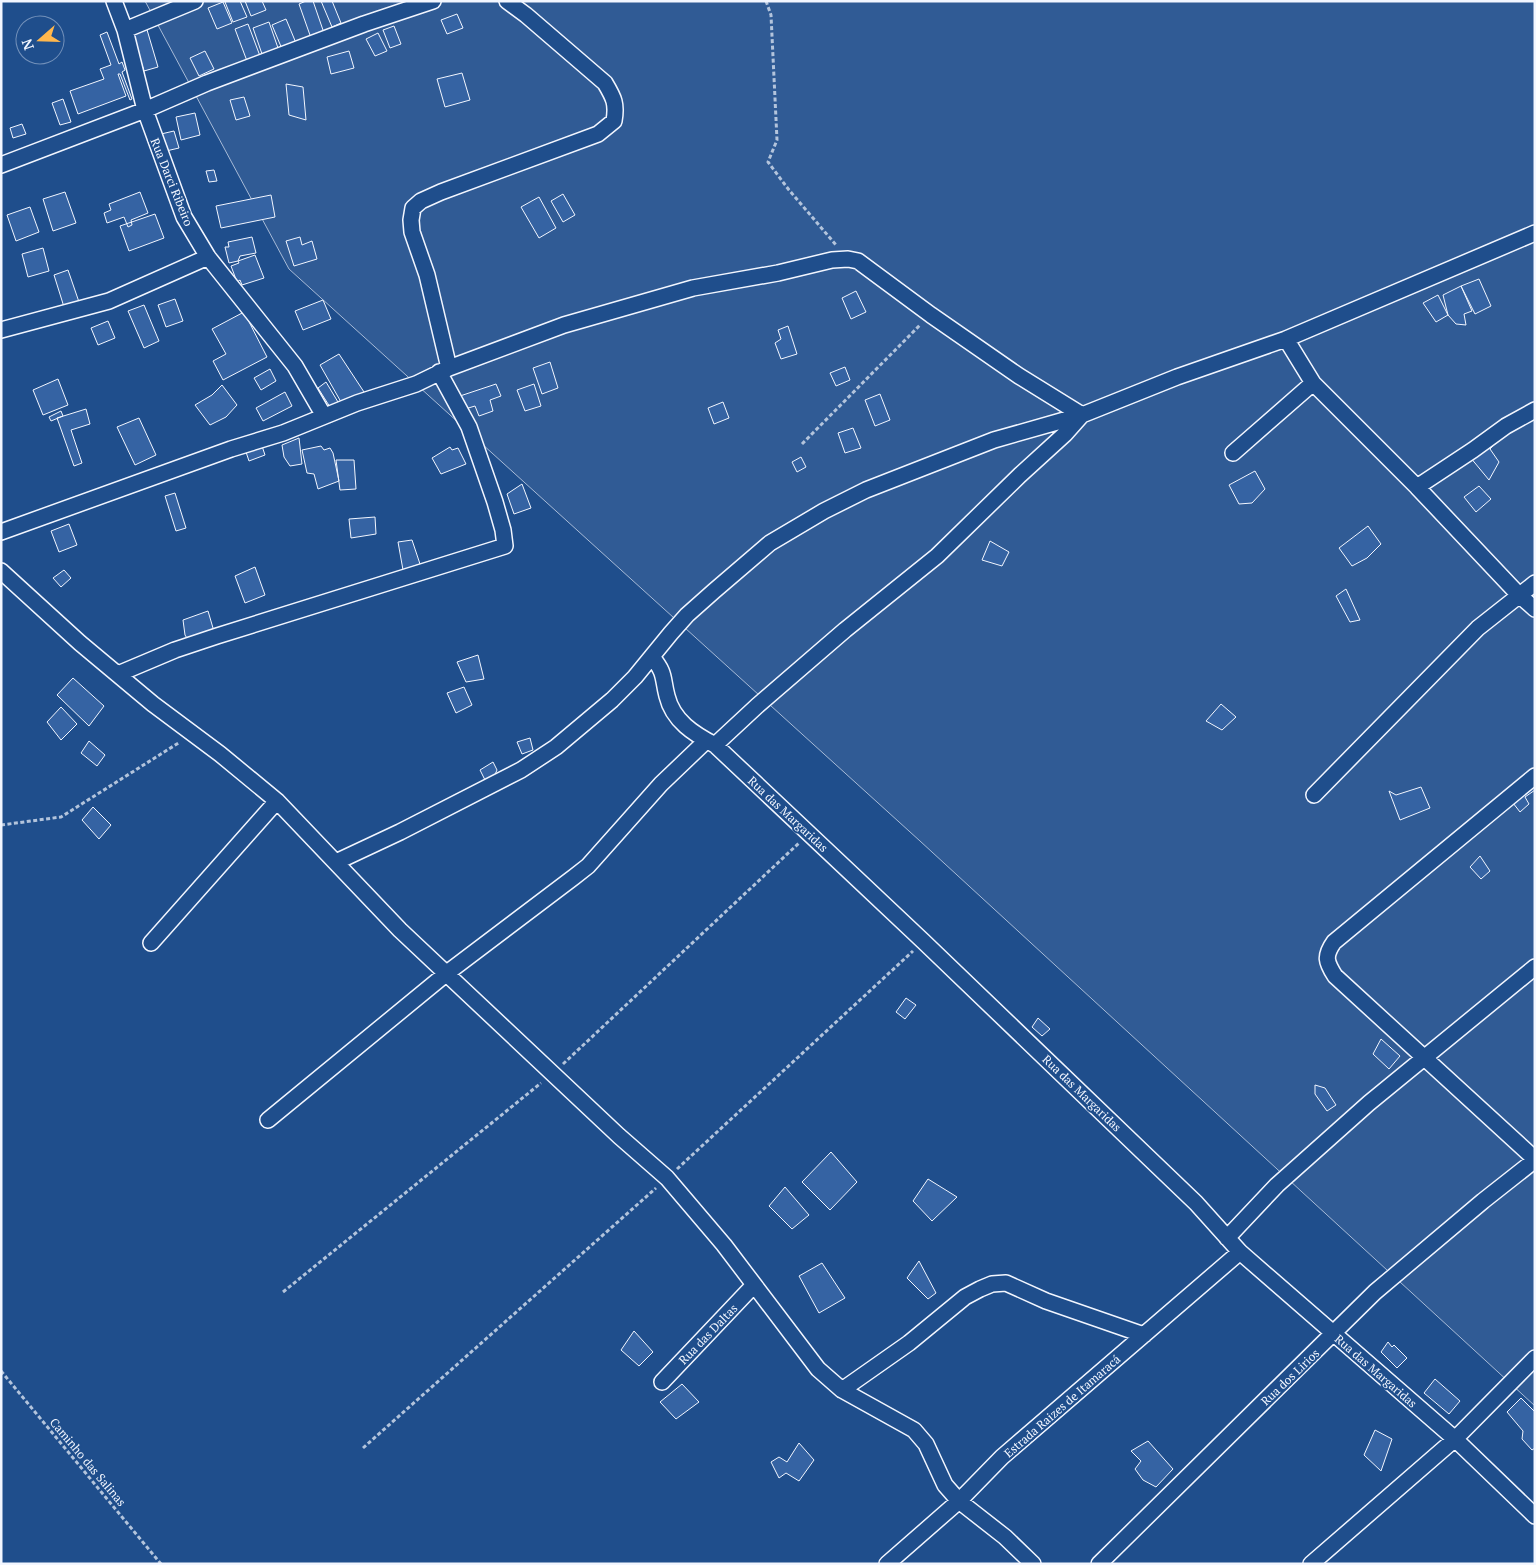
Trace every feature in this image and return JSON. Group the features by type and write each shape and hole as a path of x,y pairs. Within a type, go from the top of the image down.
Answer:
{"street":[{"name":"Rua Darci Ribeiro","path":"114,1 125,30 144,110 184,217 208,257 295,366 324,416"},
{"path":"125,30 194,1"},
{"path":"1,165 144,110 207,83 364,24 433,1"},
{"path":"118,674 175,650 217,636 505,546 503,530 495,502 469,428 444,370 427,275 412,232 413,208 421,201 441,192 598,134 614,122 617,108 605,83 507,1"},
{"path":"336,862 400,832 521,770 556,747 635,677 687,615 770,543 824,511 866,490 994,440 1082,414 1177,377 1286,339 1535,233"},
{"path":"1,330 109,301 208,257"},
{"path":"1,532 231,449 283,433 385,393 416,384 444,370 564,325 693,288 778,273 832,260 848,259 858,261 930,315 1018,376 1082,414"},
{"path":"1286,339 1313,382 1519,595 1535,609"},
{"path":"1233,453 1313,382"},
{"path":"1417,488 1506,426 1535,410"},
{"path":"268,1120 447,973 588,866 661,784 757,706 845,630 937,556 1065,434 1082,414"},
{"path":"1,571 153,704 256,781 277,801 316,839 400,930 619,1136 667,1178 724,1245 818,1369 842,1390 914,1430 926,1444 945,1485 959,1500 1033,1564"},
{"path":"1314,795 1478,628 1535,583"},
{"name":"Rua das Margaridas","path":"652,656 662,672 666,683 667,699 679,721 711,743 924,941 1196,1203 1240,1252 1455,1439 1535,1516"},
{"path":"1535,776 1334,942 1328,950 1328,964 1335,976 1535,1160"},
{"path":"151,943 277,801"},
{"path":"1227,1238 1277,1185 1369,1103 1535,967"},
{"name":"Rua dos Lirios","path":"1099,1564 1375,1292 1412,1259 1535,1160"},
{"name":"Estrada Raizes de Itamaracá","path":"887,1564 959,1500 1002,1457 1240,1252"},
{"path":"842,1390 909,1343 965,1297 980,1288 992,1284 1006,1282 1046,1301 1144,1335"},
{"name":"Rua das Daltas","path":"662,1382 754,1285"},
{"path":"1311,1564 1455,1439 1535,1358"}],"path":[{"path":"766,1 771,15 778,140 768,162 789,190 848,259"},
{"path":"802,444 930,315"},
{"path":"1,826 61,817 193,734"},
{"path":"283,1292 553,1073 809,834"},
{"path":"363,1448 667,1178 924,941"},
{"name":"Caminho das Salinas","path":"1,1371 160,1564"}],"shaded area":[{"path":"145,1 1535,1 1535,1406 920,841 289,269"}],"building":[{"path":"240,1 247,17 233,22 225,2"},
{"path":"245,1 262,1 266,10 251,16"},
{"path":"313,1 324,33 311,38 299,4"},
{"path":"321,1 332,1 341,23 332,27"},
{"path":"223,2 232,23 217,29 208,8"},
{"path":"457,14 463,28 447,34 441,20"},
{"path":"286,19 296,43 282,49 272,25"},
{"path":"269,22 278,48 262,54 253,28"},
{"path":"145,23 158,67 144,71 130,28"},
{"path":"248,24 260,56 247,61 235,29"},
{"path":"394,26 401,44 390,48 383,30"},
{"path":"107,32 119,64 122,62 125,70 122,72 132,99 130,100 120,74 118,74 126,96 78,114 70,91 104,79 100,69 111,65 100,35"},
{"path":"378,33 387,51 375,56 366,39"},
{"path":"205,51 214,69 199,76 190,58"},
{"path":"349,51 354,68 331,74 327,57"},
{"path":"462,73 470,100 445,107 437,79"},
{"path":"286,84 303,87 306,120 289,115"},
{"path":"244,97 250,116 236,120 230,100"},
{"path":"63,99 71,122 60,125 52,103"},
{"path":"195,113 200,135 181,140 176,117"},
{"path":"22,124 26,134 13,138 10,128"},
{"path":"174,131 179,148 166,151 161,134"},
{"path":"214,170 217,181 209,182 206,171"},
{"path":"65,192 76,223 53,231 43,199"},
{"path":"140,192 148,213 131,220 132,225 128,227 124,217 107,223 104,213 111,210 109,204"},
{"path":"563,194 575,215 563,222 551,201"},
{"path":"271,195 275,217 221,228 216,206"},
{"path":"539,197 556,228 539,238 521,207"},
{"path":"30,207 39,232 16,241 7,215"},
{"path":"155,214 164,238 129,251 120,226"},
{"path":"252,237 256,253 240,256 238,261 229,263 225,247 229,247 228,242"},
{"path":"300,237 302,245 312,241 317,259 294,266 286,241"},
{"path":"43,248 49,271 28,277 22,254"},
{"path":"255,255 264,278 242,285 240,280 237,282 231,266 239,263 238,261"},
{"path":"68,270 79,302 64,307 54,275"},
{"path":"1479,279 1491,306 1475,314 1461,286"},
{"path":"1461,286 1472,311 1464,314 1466,325 1456,324 1448,315 1443,295"},
{"path":"856,291 866,312 851,319 842,298"},
{"path":"1438,295 1448,315 1436,322 1423,303"},
{"path":"175,299 183,321 166,327 158,305"},
{"path":"323,300 331,319 303,330 295,311"},
{"path":"144,305 159,341 144,348 128,311"},
{"path":"244,312 267,357 223,380 213,361 226,354 212,329"},
{"path":"108,321 115,338 98,345 91,328"},
{"path":"788,326 797,354 781,359 775,343 781,339 778,330"},
{"path":"339,354 366,395 341,402 320,365"},
{"path":"550,362 558,388 542,394 533,368"},
{"path":"845,367 850,380 836,386 830,373"},
{"path":"270,369 276,381 261,390 254,378"},
{"path":"58,379 68,405 43,415 33,390"},
{"path":"326,382 338,402 330,407 318,388"},
{"path":"496,384 501,396 490,400 493,411 479,416 475,406 465,409 460,396"},
{"path":"534,384 541,406 525,411 517,390"},
{"path":"222,385 237,405 226,417 210,425 195,405 212,395"},
{"path":"285,392 292,406 263,421 256,408"},
{"path":"880,394 890,420 875,426 865,400"},
{"path":"723,402 729,418 714,424 708,408"},
{"path":"86,409 90,424 71,430 82,463 74,466 57,418"},
{"path":"61,411 63,416 51,421 49,417"},
{"path":"139,418 156,455 135,465 117,427"},
{"path":"853,428 861,448 845,453 838,433"},
{"path":"299,438 302,464 290,466 284,457 282,445"},
{"path":"1490,438 1493,446 1490,449 1499,462 1489,480 1470,457"},
{"path":"261,443 265,455 249,461 245,449"},
{"path":"321,446 324,450 330,448 333,453 339,481 318,489 314,474 307,473 302,450"},
{"path":"450,447 452,450 458,448 466,464 441,474 432,458"},
{"path":"801,457 806,467 797,472 792,462"},
{"path":"336,460 354,460 356,489 340,490"},
{"path":"1255,471 1265,489 1252,503 1239,504 1229,485"},
{"path":"522,484 531,508 514,514 507,494"},
{"path":"1479,486 1491,499 1476,512 1464,497"},
{"path":"175,493 186,528 176,531 165,496"},
{"path":"375,517 376,534 351,538 349,519"},
{"path":"69,524 77,545 59,552 51,531"},
{"path":"1368,526 1381,544 1367,558 1352,566 1339,548"},
{"path":"412,540 420,564 403,570 398,542"},
{"path":"990,541 1009,552 1002,566 982,560"},
{"path":"255,567 265,595 245,603 235,576"},
{"path":"64,570 71,578 61,587 53,578"},
{"path":"1346,589 1360,620 1350,622 1336,596"},
{"path":"208,611 213,635 190,643 185,635 183,620"},
{"path":"478,655 484,679 466,682 457,662"},
{"path":"73,678 104,706 89,726 57,695"},
{"path":"464,687 472,705 456,713 447,693"},
{"path":"1221,704 1236,717 1222,730 1206,721"},
{"path":"61,707 77,724 61,740 47,722"},
{"path":"530,738 533,750 522,754 517,742"},
{"path":"89,741 105,755 97,766 81,753"},
{"path":"493,762 497,770 493,779 485,780 480,770"},
{"path":"1535,785 1535,790 1525,797 1529,804 1520,812 1513,803"},
{"path":"1421,787 1430,808 1400,820 1389,791 1396,795"},
{"path":"93,807 111,825 99,839 82,820"},
{"path":"1480,856 1490,871 1481,879 1470,867"},
{"path":"906,998 916,1005 905,1019 896,1012"},
{"path":"1038,1018 1050,1029 1042,1036 1032,1027"},
{"path":"1381,1039 1400,1056 1389,1069 1373,1054"},
{"path":"1315,1085 1325,1088 1336,1105 1327,1111 1315,1094"},
{"path":"831,1152 857,1182 830,1210 802,1182"},
{"path":"928,1179 957,1197 932,1221 913,1201"},
{"path":"785,1187 809,1215 792,1229 769,1206"},
{"path":"919,1261 936,1293 928,1299 907,1278"},
{"path":"822,1263 845,1298 819,1313 799,1276"},
{"path":"634,1331 653,1352 639,1366 621,1350"},
{"path":"1388,1342 1392,1347 1394,1345 1407,1358 1397,1368 1381,1352"},
{"path":"1435,1379 1460,1401 1449,1414 1424,1393"},
{"path":"682,1384 699,1402 676,1419 660,1402"},
{"path":"1521,1398 1535,1412 1535,1448 1532,1450 1522,1439 1523,1431 1507,1412"},
{"path":"1375,1430 1392,1439 1381,1471 1364,1455"},
{"path":"1148,1441 1173,1469 1156,1487 1143,1480 1135,1469 1141,1461 1131,1451"},
{"path":"799,1443 814,1460 799,1481 786,1473 779,1478 771,1462 779,1457 787,1462"}]}
